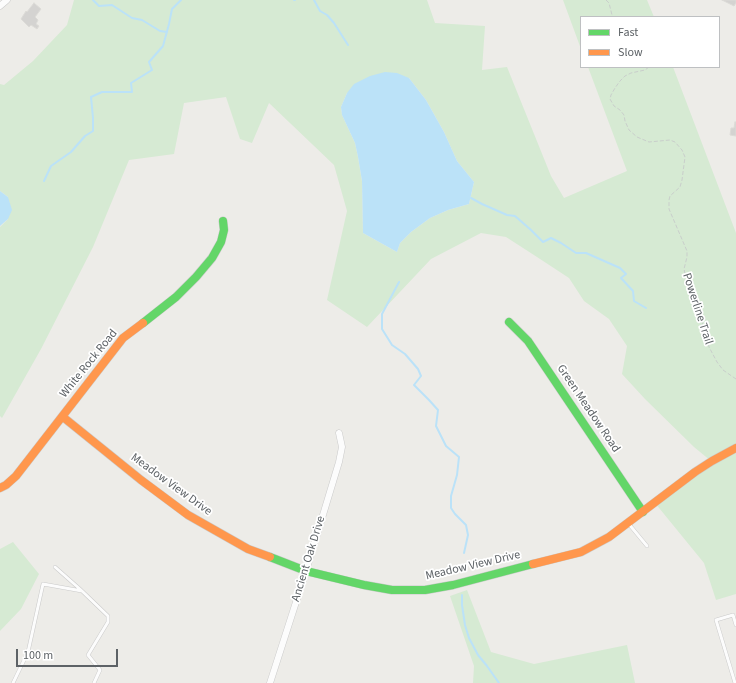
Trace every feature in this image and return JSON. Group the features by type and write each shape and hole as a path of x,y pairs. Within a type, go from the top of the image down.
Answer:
{"street":[{"path":"0,6 7,0"},
{"name":"White Rock Road","path":"0,488 16,476 123,338 176,297 196,278 212,258 222,242 224,230 223,221"},
{"name":"Green Meadow Road","path":"509,322 528,341 643,512"},
{"name":"Meadow View Drive","path":"63,417 141,480 188,515 248,549 306,571 364,586 392,590 424,590 453,585 581,552 609,537 695,472 736,448"},
{"name":"Ancient Oak Drive","path":"270,683 339,462 342,447 339,433"}],"lane":[{"path":"628,523 647,546"},
{"path":"55,567 108,616 108,622 88,655 100,670 94,683"},
{"path":"13,683 28,652 43,584 82,591"},
{"path":"735,683 716,620 733,615 736,625"}],"path":[{"path":"606,0 609,3 613,16"},
{"name":"Powerline Trail","path":"648,68 625,76 614,88 610,99 614,106 624,115 629,130 637,137 649,142 670,140 675,142 682,150 684,157 682,180 680,187 670,196 668,209 687,251 687,258 684,268 685,274 692,295 697,304 710,347 717,362 723,370 736,379"}],"green space":[{"path":"74,0 427,0 435,23 485,26 482,70 507,67 551,176 564,198 627,171 588,68 673,68 736,233 736,594 716,600 704,563 655,503 711,461 694,447 622,374 627,346 609,319 584,301 569,278 506,237 481,233 431,259 367,327 327,300 347,211 334,165 269,103 252,143 240,139 226,97 184,103 174,154 129,160 93,247 41,349 2,418 0,416 0,227 8,219 8,197 0,191 0,84 4,85 33,61 67,25","holes":["409,78 426,100 444,132 457,161 474,182 469,204 448,210 430,218 411,232 400,243 397,252 363,233 362,181 358,157 355,143 342,115 341,107 347,93"]},
{"path":"563,0 647,0 654,16 580,16 580,46"},
{"path":"13,542 39,574 21,609 0,631 0,549"},
{"path":"467,590 491,652 534,664 627,645 635,683 473,683 474,666 450,596"}],"water":[{"path":"385,72 397,73 409,78 426,100 444,132 457,161 474,182 469,204 448,210 430,218 411,232 400,243 397,252 363,233 362,181 358,157 355,143 342,115 341,107 347,93 354,84 370,76"},
{"path":"0,191 8,197 12,210 8,219 0,226"}],"building":[{"path":"722,0 736,0 736,3 734,6"},
{"path":"34,3 41,9 35,17 38,20 36,24 39,26 37,29 31,25 29,27 21,19"},
{"path":"735,122 736,136 730,135 731,128 734,128"}],"waterway":[{"path":"93,0 99,6 112,5 132,18 142,20 160,31 167,32"},
{"path":"44,181 51,166 71,152 85,136 93,131 91,97 102,92 132,92 131,83 152,70 149,62 163,46 172,9 181,0"},
{"path":"314,0 320,11 327,15 334,23 348,45"},
{"path":"471,198 507,215 515,216 543,242 551,238 576,253 586,253 620,268 626,274 621,278 633,291 634,301 646,308"},
{"path":"399,282 382,314 382,329 392,345 405,354 418,369 421,376 414,385 438,410 436,426 446,446 459,457 457,475 451,496 451,508 466,525 468,535 464,553"},
{"path":"462,595 465,625 469,638 478,655 499,683"}],"traffic: fast":[{"path":"143,323 176,297 212,258 221,242 224,230 223,221"},
{"path":"509,322 528,341 643,512"},
{"path":"270,557 306,571 392,590 425,590 453,585 533,564"}],"traffic: slow":[{"path":"0,488 16,476 123,338 143,323"},
{"path":"63,417 141,480 188,515 248,549 270,557"},
{"path":"533,564 581,552 609,537 695,472 736,448"}]}
